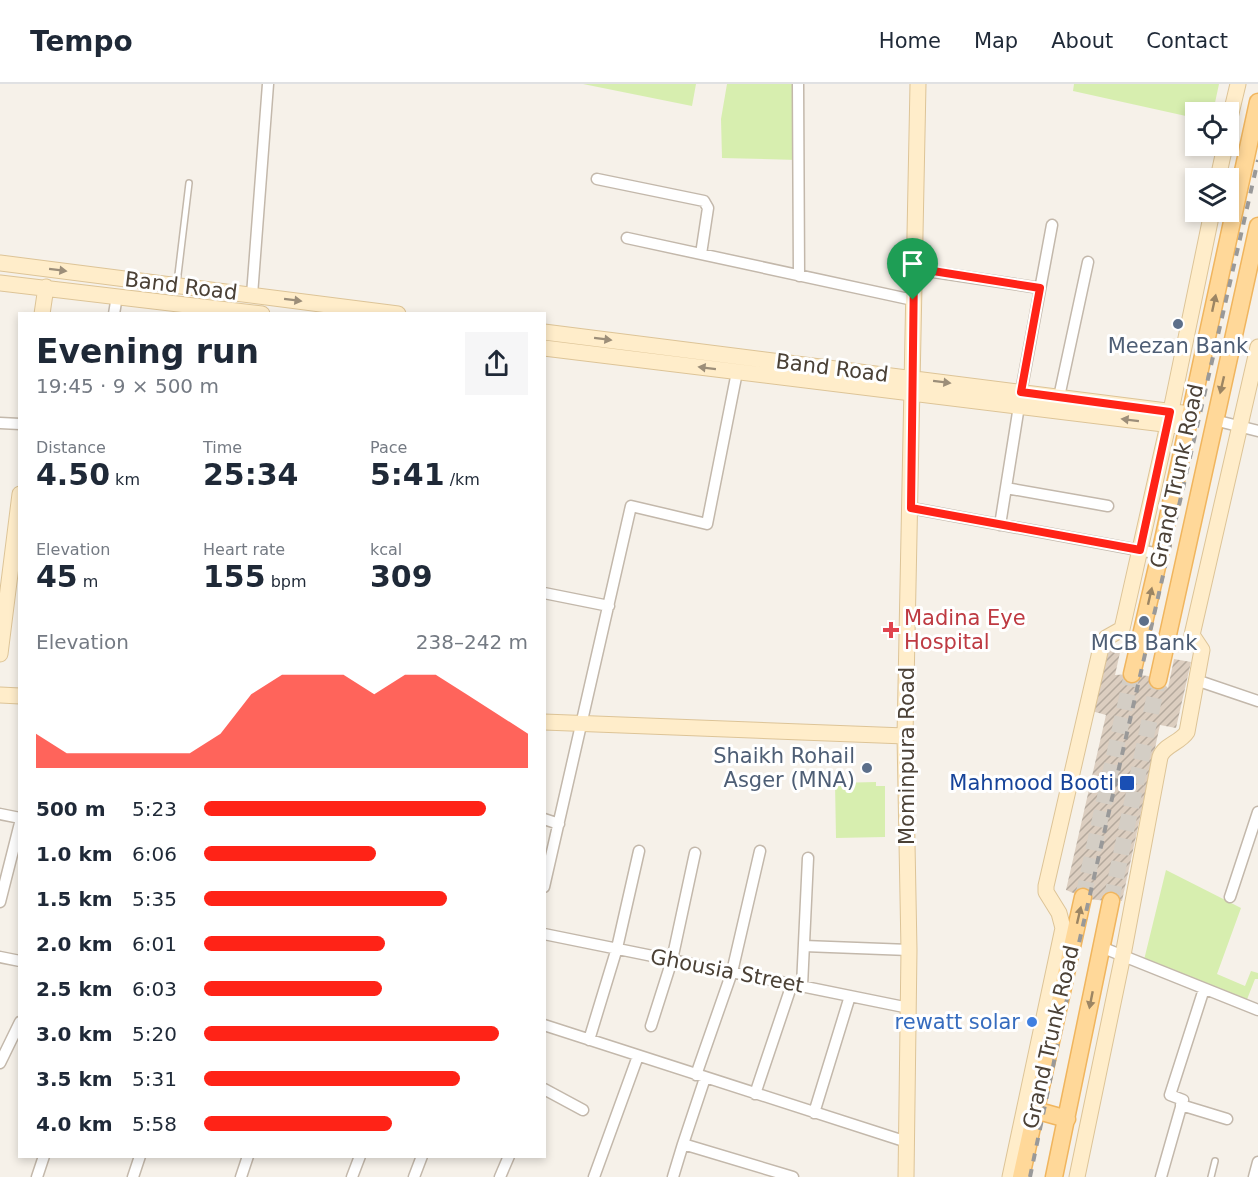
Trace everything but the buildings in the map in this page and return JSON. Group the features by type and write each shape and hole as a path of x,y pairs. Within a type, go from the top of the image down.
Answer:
{"main road":[{"name":"Grand Trunk Road","path":"1132,674 1258,102"},
{"name":"Grand Trunk Road","path":"1158,680 1258,226"},
{"name":"Grand Trunk Road","path":"1021,1177 1083,897"},
{"name":"Grand Trunk Road","path":"1054,1177 1111,901"},
{"path":"1035,1110 1067,1119"}],"street":[{"path":"252,295 268,84"},
{"path":"798,84 799,276"},
{"name":"Mominpura Road","path":"906,1177 909,950 905,736 918,84"},
{"path":"1234,102 1238,84"},
{"path":"597,179 704,201 708,208 701,254"},
{"path":"1010,1177 1063,928 1059,913 1048,897 1046,886 1102,643 1106,638 1122,629 1210,222"},
{"path":"1000,525 1020,399 1052,225"},
{"path":"627,238 913,300"},
{"path":"1059,397 1088,262"},
{"name":"Band Road","path":"0,263 383,312"},
{"path":"914,268 1040,288"},
{"name":"Band Road","path":"0,282 222,311"},
{"path":"42,312 46,287"},
{"path":"114,312 117,296"},
{"name":"Band Road","path":"546,332 912,386 1189,421"},
{"path":"1077,1177 1123,955 1160,757 1164,750 1185,735 1202,650 1192,635 1258,347"},
{"name":"Band Road","path":"546,348 737,372 912,386"},
{"path":"546,881 631,506 707,524 737,372"},
{"name":"Band Road","path":"1020,399 1059,397 1169,418"},
{"path":"1214,420 1258,431"},
{"path":"0,423 18,424"},
{"path":"1006,488 1108,506"},
{"path":"911,508 1160,554"},
{"path":"0,654 18,510"},
{"path":"546,593 609,606"},
{"path":"1196,680 1258,700"},
{"path":"0,695 18,696"},
{"path":"546,722 905,736"},
{"path":"1230,897 1258,812"},
{"path":"0,814 18,818"},
{"path":"546,820 559,824"},
{"path":"0,902 18,831"},
{"path":"589,1040 617,948 639,851"},
{"path":"673,1177 732,972 760,851"},
{"path":"651,1026 672,960 696,853"},
{"path":"755,1094 797,985 804,946 808,858"},
{"name":"Ghousia Street","path":"546,934 909,1008"},
{"path":"804,946 909,950"},
{"path":"1101,947 1258,1010"},
{"path":"0,957 18,961"},
{"path":"1161,1177 1183,1100 1170,1095 1204,989"},
{"path":"814,1113 850,996"},
{"path":"546,1025 907,1142"},
{"path":"0,1063 18,1026"},
{"path":"594,1177 638,1056"},
{"path":"546,1090 583,1110"},
{"path":"1181,1106 1227,1119"},
{"path":"683,1144 793,1177"},
{"path":"37,1177 43,1158"},
{"path":"133,1177 139,1158"},
{"path":"241,1177 247,1158"},
{"path":"352,1177 359,1158"},
{"path":"414,1177 421,1158"},
{"path":"500,1177 508,1158"},
{"path":"1254,1177 1258,1162"}],"lane":[{"path":"177,285 189,183"},
{"path":"1211,1177 1215,1161"}],"green space":[{"path":"583,84 696,84 692,106"},
{"path":"727,84 798,84 798,160 722,158 721,119"},
{"path":"1074,84 1219,84 1215,102 1185,102 1185,116 1073,91"},
{"path":"876,782 876,786 885,786 885,837 836,838 835,783"},
{"path":"1166,870 1241,908 1217,974 1245,986 1251,971 1258,973 1258,979 1255,979 1246,1002 1144,960"}],"tunnel":[{"path":"1083,897 1132,674"},
{"path":"1111,901 1158,680"}],"railway":[{"path":"1030,1177 1076,956 1258,160"}],"place":[{"name":"Meezan Bank","path":"1178,324"},
{"name":"MCB Bank","path":"1144,621"},
{"name":"Madina Eye Hospital","path":"891,630"},
{"name":"Shaikh Rohail Asger (MNA)","path":"867,768"},
{"name":"Mahmood Booti","path":"1127,783"},
{"name":"rewatt solar","path":"1032,1022"}],"route":[{"path":"914,268 1040,288 1021,392 1170,412 1140,550 911,508 913,300 914,268"}]}
